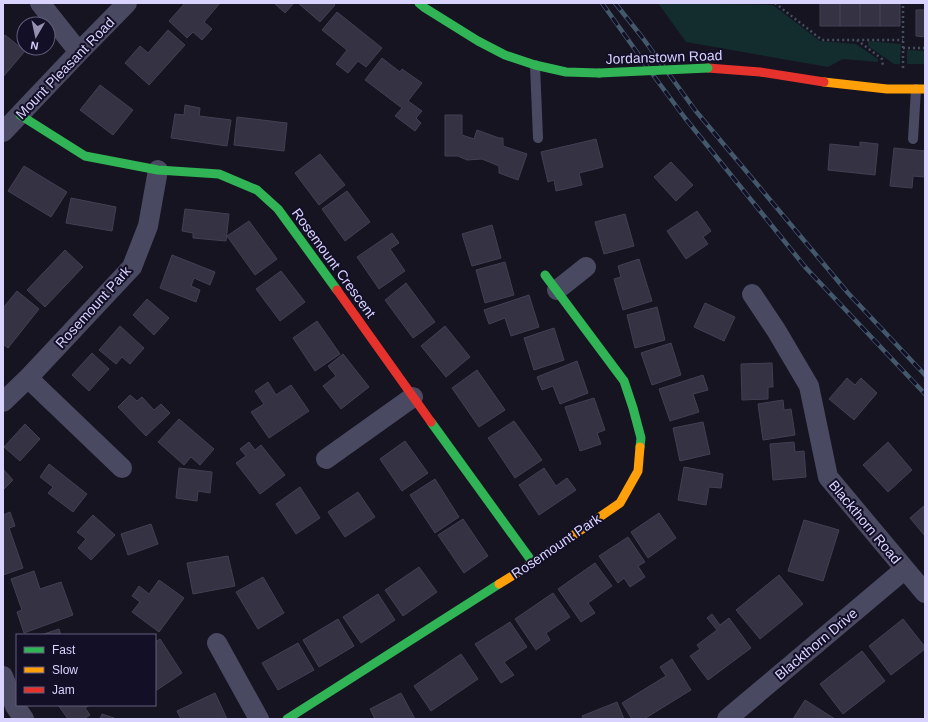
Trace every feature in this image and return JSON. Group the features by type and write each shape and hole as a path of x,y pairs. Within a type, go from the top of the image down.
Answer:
{"street":[{"path":"40,3 78,52"},
{"name":"Mount Pleasant Road","path":"3,132 78,52 127,3"},
{"name":"Jordanstown Road","path":"419,3 478,41 506,55 535,65 566,72 599,73 708,68 760,72 886,89 920,89"},
{"name":"Rosemount Crescent","path":"20,115 85,156 158,170 219,174 257,190 278,210 533,562"},
{"name":"Rosemount Park","path":"3,402 28,378 132,267 148,226 158,170"},
{"name":"Rosemount Park","path":"287,719 533,562 620,504 638,472 641,438 624,381 551,282 586,267"},
{"name":"Blackthorn Road","path":"752,294 776,330 809,386 828,477 925,593"},
{"path":"28,378 122,468"},
{"path":"326,459 413,397"},
{"name":"Blackthorn Drive","path":"727,719 905,569"},
{"path":"217,643 260,719"},
{"path":"3,676 15,706 24,719"}],"lane":[{"path":"535,65 538,138"},
{"path":"913,139 920,89"}],"path":[{"path":"775,3 822,40 903,40"},
{"path":"903,3 903,59"},
{"path":"856,40 882,59 886,89"},
{"path":"903,48 925,48"}],"green space":[{"path":"658,3 773,5 820,41 856,44 878,59 878,62 843,59 828,67 686,42"},
{"path":"868,41 901,44 900,64 894,64 868,46"},
{"path":"907,50 925,51 925,64 907,64"}],"building":[{"path":"185,3 220,3 204,22 212,29 202,40 193,32 187,38 169,21"},
{"path":"274,3 294,3 285,13"},
{"path":"298,3 333,3 335,5 320,22"},
{"path":"820,3 840,3 840,26 820,26"},
{"path":"840,3 860,3 860,26 840,26"},
{"path":"860,3 880,3 880,26 860,26"},
{"path":"880,3 900,3 900,26 880,26"},
{"path":"916,10 925,10 925,37 916,36"},
{"path":"337,12 382,48 366,67 358,61 348,73 336,64 347,50 322,30"},
{"path":"168,30 185,45 149,85 125,63 140,46 148,53"},
{"path":"5,35 16,44 16,56 21,56 3,77 3,38"},
{"path":"382,58 400,72 402,69 422,83 408,101 422,111 416,118 421,123 415,131 395,116 402,108 365,80"},
{"path":"100,85 133,110 113,135 80,110"},
{"path":"185,105 200,108 199,116 231,120 227,146 171,138 175,114 184,115"},
{"path":"445,115 462,115 462,135 474,139 477,130 503,138 503,146 527,154 518,180 499,173 499,166 482,159 467,160 458,156 445,156"},
{"path":"237,117 287,123 284,151 234,145"},
{"path":"596,139 603,167 579,173 582,185 556,191 554,180 548,182 541,152"},
{"path":"860,142 878,144 875,175 828,170 830,144 860,147"},
{"path":"894,148 925,151 925,177 913,176 912,188 890,186"},
{"path":"320,154 345,185 319,205 295,173"},
{"path":"671,162 693,185 676,201 654,177"},
{"path":"24,166 67,192 51,217 8,191"},
{"path":"347,191 370,222 345,241 322,209"},
{"path":"71,198 116,207 112,231 66,223"},
{"path":"185,209 229,214 226,241 193,238 193,233 182,231"},
{"path":"697,211 711,231 703,237 708,244 686,259 667,231"},
{"path":"625,214 634,246 604,254 595,222"},
{"path":"249,221 277,259 255,275 227,236"},
{"path":"492,225 501,258 472,266 462,234"},
{"path":"392,233 399,243 390,249 405,271 379,289 357,257"},
{"path":"65,250 83,267 45,307 27,290"},
{"path":"172,255 215,272 210,285 194,278 191,286 200,290 196,302 160,288"},
{"path":"639,259 652,301 623,310 614,279 621,277 618,266"},
{"path":"505,262 514,295 485,303 476,270"},
{"path":"281,271 305,302 280,321 256,289"},
{"path":"406,283 435,322 413,338 385,300"},
{"path":"17,291 39,309 8,348 3,344 3,308"},
{"path":"529,295 539,327 511,336 505,318 489,324 484,310"},
{"path":"147,299 169,318 154,335 133,315"},
{"path":"705,303 735,317 724,341 694,327"},
{"path":"657,307 665,340 635,348 627,315"},
{"path":"317,321 340,354 315,371 293,338"},
{"path":"120,326 144,348 130,364 122,357 116,364 99,350"},
{"path":"445,326 470,357 446,377 421,346"},
{"path":"554,328 564,360 534,370 524,338"},
{"path":"671,343 681,375 652,385 641,353"},
{"path":"92,353 109,369 89,391 72,375"},
{"path":"343,354 369,387 341,409 323,386 336,376 328,366"},
{"path":"577,361 588,393 560,404 553,386 542,390 537,377"},
{"path":"772,363 773,387 768,387 768,399 742,400 741,364"},
{"path":"477,370 505,410 479,427 452,388"},
{"path":"703,375 708,390 693,394 699,412 670,421 659,389"},
{"path":"847,378 855,385 861,378 877,393 854,420 829,399"},
{"path":"268,382 276,395 291,385 309,411 269,438 251,412 264,404 255,391"},
{"path":"130,395 137,401 142,397 154,410 161,404 170,413 146,436 118,407"},
{"path":"594,398 605,430 597,433 601,444 580,451 565,407"},
{"path":"783,400 784,410 791,409 795,435 763,440 758,404"},
{"path":"179,419 214,449 200,465 191,457 184,465 158,442"},
{"path":"514,421 542,460 515,478 488,438"},
{"path":"703,422 710,454 680,461 673,428"},
{"path":"25,424 40,439 20,461 4,447"},
{"path":"405,441 428,473 402,491 380,459"},
{"path":"249,442 255,450 261,445 285,475 260,494 236,463 246,456 240,449"},
{"path":"794,442 795,452 804,451 806,477 773,480 770,444"},
{"path":"888,442 912,470 888,492 863,465"},
{"path":"49,464 87,494 73,512 48,493 53,487 40,477"},
{"path":"684,467 723,474 721,488 709,487 706,505 678,500"},
{"path":"179,468 212,472 210,493 198,491 197,501 176,498"},
{"path":"544,468 556,486 567,478 576,490 539,515 519,485"},
{"path":"3,469 13,480 3,490"},
{"path":"435,479 459,517 435,533 410,495"},
{"path":"300,487 320,518 296,534 276,504"},
{"path":"358,492 375,517 345,537 328,512"},
{"path":"925,505 925,536 910,518"},
{"path":"10,512 15,526 9,528 23,568 3,575 3,515"},
{"path":"659,513 676,538 648,558 631,532"},
{"path":"93,515 115,535 91,560 78,548 86,539 77,532"},
{"path":"463,519 488,556 464,573 438,535"},
{"path":"804,520 839,530 823,581 788,571"},
{"path":"151,524 158,544 128,555 121,534"},
{"path":"628,537 645,562 638,566 645,577 630,587 624,578 618,583 599,556"},
{"path":"228,556 235,586 193,594 187,563"},
{"path":"595,563 612,586 588,603 595,613 581,622 558,589"},
{"path":"419,567 437,592 403,616 385,590"},
{"path":"34,571 40,589 61,582 73,615 24,633 17,612 22,610 11,579"},
{"path":"779,575 803,604 760,639 736,610"},
{"path":"263,577 284,613 258,629 236,592"},
{"path":"159,580 184,598 159,632 132,612 140,602 132,596 139,586 149,594"},
{"path":"553,593 570,617 546,633 550,640 536,650 515,619"},
{"path":"378,594 395,620 361,643 343,617"},
{"path":"712,614 720,625 729,618 751,648 708,680 690,656 700,649 697,645 717,630 707,618"},
{"path":"338,619 354,646 319,667 303,640"},
{"path":"903,619 925,649 891,675 869,646"},
{"path":"510,622 527,647 504,662 514,675 501,683 475,644"},
{"path":"59,629 61,634 44,634"},
{"path":"160,639 182,673 157,690 156,689 156,641"},
{"path":"298,643 314,670 278,690 262,663"},
{"path":"862,651 885,681 843,714 820,684"},
{"path":"461,654 478,679 431,711 414,686"},
{"path":"672,659 691,690 644,719 632,719 622,703 666,676 660,667"},
{"path":"215,693 227,719 181,719 177,711"},
{"path":"401,693 415,719 375,719 370,709"},
{"path":"805,700 835,719 793,719"},
{"path":"617,702 624,719 583,719 582,716"},
{"path":"59,706 88,706 85,708 90,715 84,719 68,719"},
{"path":"102,714 117,719 100,719"}],"railway":[{"path":"602,3 685,118 806,268 925,394"},
{"path":"615,3 642,37 695,110 848,293 925,375"}],"traffic: fast":[{"path":"419,3 478,41 505,55 535,65 566,72 599,73"},
{"path":"599,73 708,68"},
{"path":"20,115 85,156 158,170 219,174 257,190 278,209 337,290"},
{"path":"545,275 624,381 641,438 640,447"},
{"path":"431,422 533,563"},
{"path":"287,719 499,584"}],"traffic: slow":[{"path":"824,82 887,89 925,89"},
{"path":"499,584 533,563 620,503 638,471 640,447"}],"traffic: jam":[{"path":"708,68 760,72 824,82"},
{"path":"337,290 431,422"}]}
